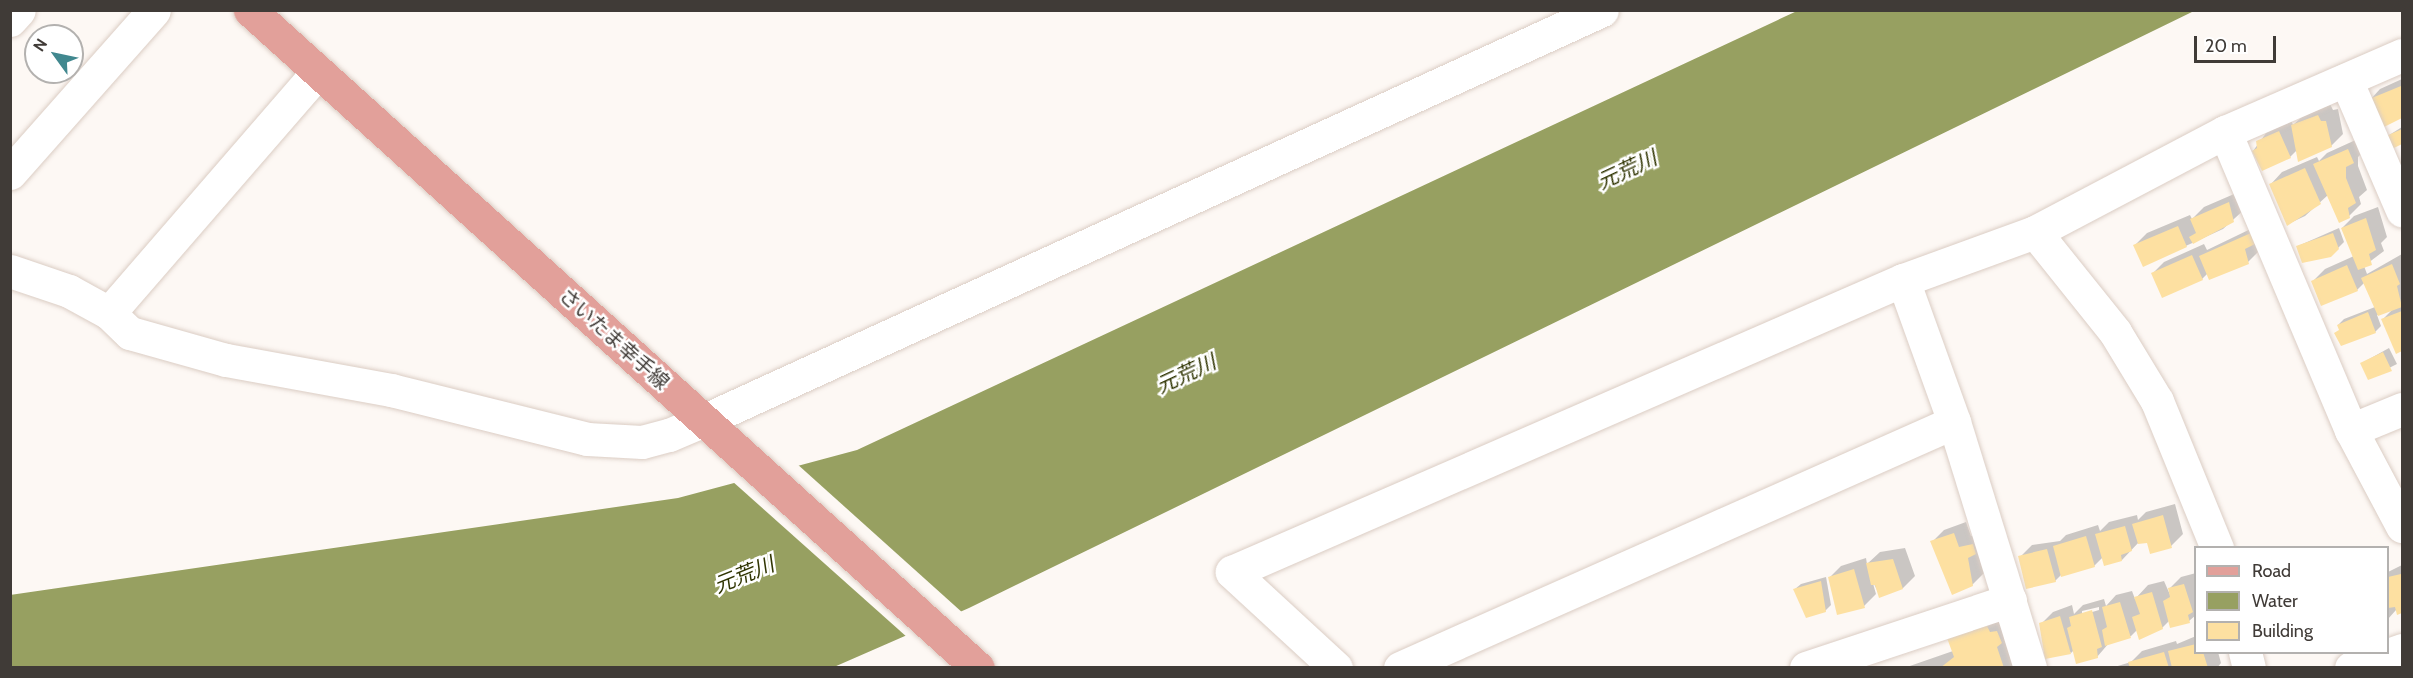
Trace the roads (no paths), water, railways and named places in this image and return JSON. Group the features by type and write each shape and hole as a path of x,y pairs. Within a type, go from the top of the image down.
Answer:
{"main road":[{"name":"さいたま幸手線","path":"250,10 711,425 963,659"}],"street":[{"path":"10,20 19,10"},
{"path":"10,173 154,10"},
{"path":"10,271 69,291 109,313 130,333 226,360 391,390 587,439 642,442 711,425 1602,10"},
{"path":"1336,668 1232,572 1903,280 2035,232 2224,132 2403,55"},
{"path":"109,313 318,72"},
{"path":"2346,80 2403,210"},
{"path":"2224,132 2351,430 2403,526"},
{"path":"2035,232 2115,332 2157,401 2216,546"},
{"path":"1903,280 1954,422 2030,668"},
{"path":"2351,430 2403,409"},
{"path":"1400,668 1954,422"},
{"path":"1806,668 2010,600"},
{"path":"2351,668 2403,650"}],"water":[{"name":"元荒川","path":"1797,11 2194,11 969,608 834,667 11,667 10,595 678,498 857,450"}]}
